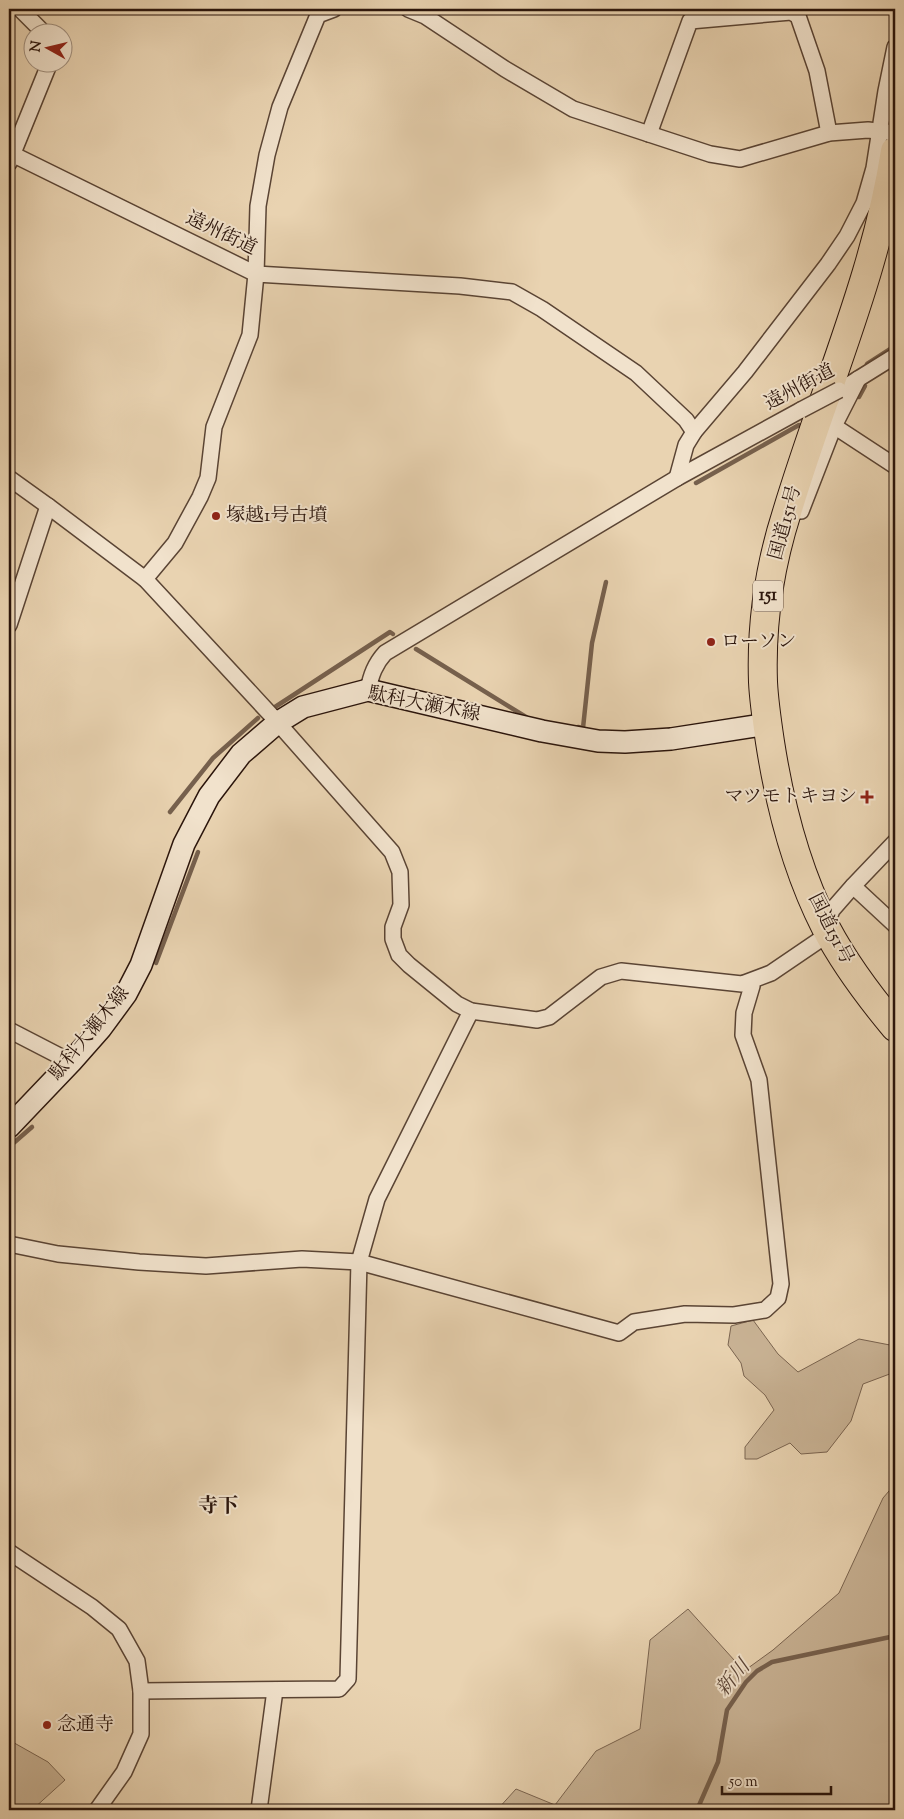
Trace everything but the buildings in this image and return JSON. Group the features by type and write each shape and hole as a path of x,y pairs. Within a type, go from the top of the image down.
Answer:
{"highway":[{"name":"国道151号","path":"890,138 891,180 866,274 787,511 775,554 764,638 763,682 776,784 794,854 826,927 845,962 869,996 895,1027"}],"main road":[{"name":"駄科大瀬木線","path":"9,1127 101,1028 126,994 137,972 184,844 209,796 241,754 277,723 303,707 368,690 542,731 598,741 625,742 671,739 768,724"}],"street":[{"path":"20,9 33,22"},
{"path":"145,579 175,543 208,478 214,427 250,335 256,274 258,206 267,154 280,107 318,15 334,9"},
{"path":"408,9 425,16 505,69 573,109 710,154 740,159 829,133 890,138"},
{"path":"649,134 690,21 791,12 798,16 817,71 829,133"},
{"path":"677,478 686,446 694,432 745,372 828,264 847,236 864,203 874,168 890,138 886,91 895,47"},
{"name":"遠州街道","path":"46,72 11,159 256,274 460,286 512,292 542,309 636,373 686,420 694,432"},
{"path":"858,379 895,356"},
{"name":"遠州街道","path":"787,511 801,511 834,426 858,379"},
{"name":"遠州街道","path":"368,690 371,674 378,660 385,653 677,478 858,379"},
{"path":"834,426 895,466"},
{"path":"9,478 145,579 392,852 400,872 401,904 393,927 393,939 399,955 457,1004 471,1011 537,1020 549,1017 601,977 621,971 742,984 750,982 771,973 821,939 832,910 895,842"},
{"path":"9,625 48,506"},
{"path":"853,886 895,925"},
{"path":"9,1244 58,1254 206,1266 302,1260 359,1262 619,1333 634,1322 676,1315 734,1315 765,1310 778,1298 781,1284 759,1080 743,1035 744,1013 752,986 750,982"},
{"path":"141,1691 339,1688 348,1679 359,1262 377,1198 471,1011"},
{"path":"9,1030 71,1062"},
{"path":"9,1552 92,1607 119,1629 137,1661 141,1691 141,1734 124,1772 97,1810"},
{"path":"259,1810 275,1690"}],"shaded area":[{"path":"753,1320 778,1354 798,1372 859,1339 895,1346 895,1372 863,1384 851,1421 827,1452 801,1454 790,1443 757,1459 745,1459 745,1447 774,1410 765,1395 744,1376 741,1363 728,1345 731,1326"},
{"path":"895,1484 894,1810 497,1810 516,1789 555,1805 596,1751 640,1729 650,1640 688,1609 744,1671 773,1650 839,1593 883,1498"},
{"path":"9,1740 48,1762 65,1780 32,1810 9,1810"}],"waterway":[{"path":"867,364 895,346"},
{"path":"859,397 865,386"},
{"path":"696,483 799,425"},
{"path":"578,727 583,728 592,643 606,582"},
{"path":"275,707 390,632 393,634"},
{"path":"416,649 526,717"},
{"path":"170,812 213,758 258,718"},
{"path":"156,963 198,852"},
{"path":"9,1147 32,1127"},
{"name":"新川","path":"697,1810 718,1762 727,1710 746,1682 757,1671 772,1662 895,1636"}],"place":[{"name":"塚越1号古墳","path":"216,516"},
{"name":"ローソン","path":"711,642"},
{"name":"マツモトキヨシ","path":"867,797"},
{"name":"念通寺","path":"47,1725"}],"district":[{"name":"寺下","path":"218,1507"}]}
